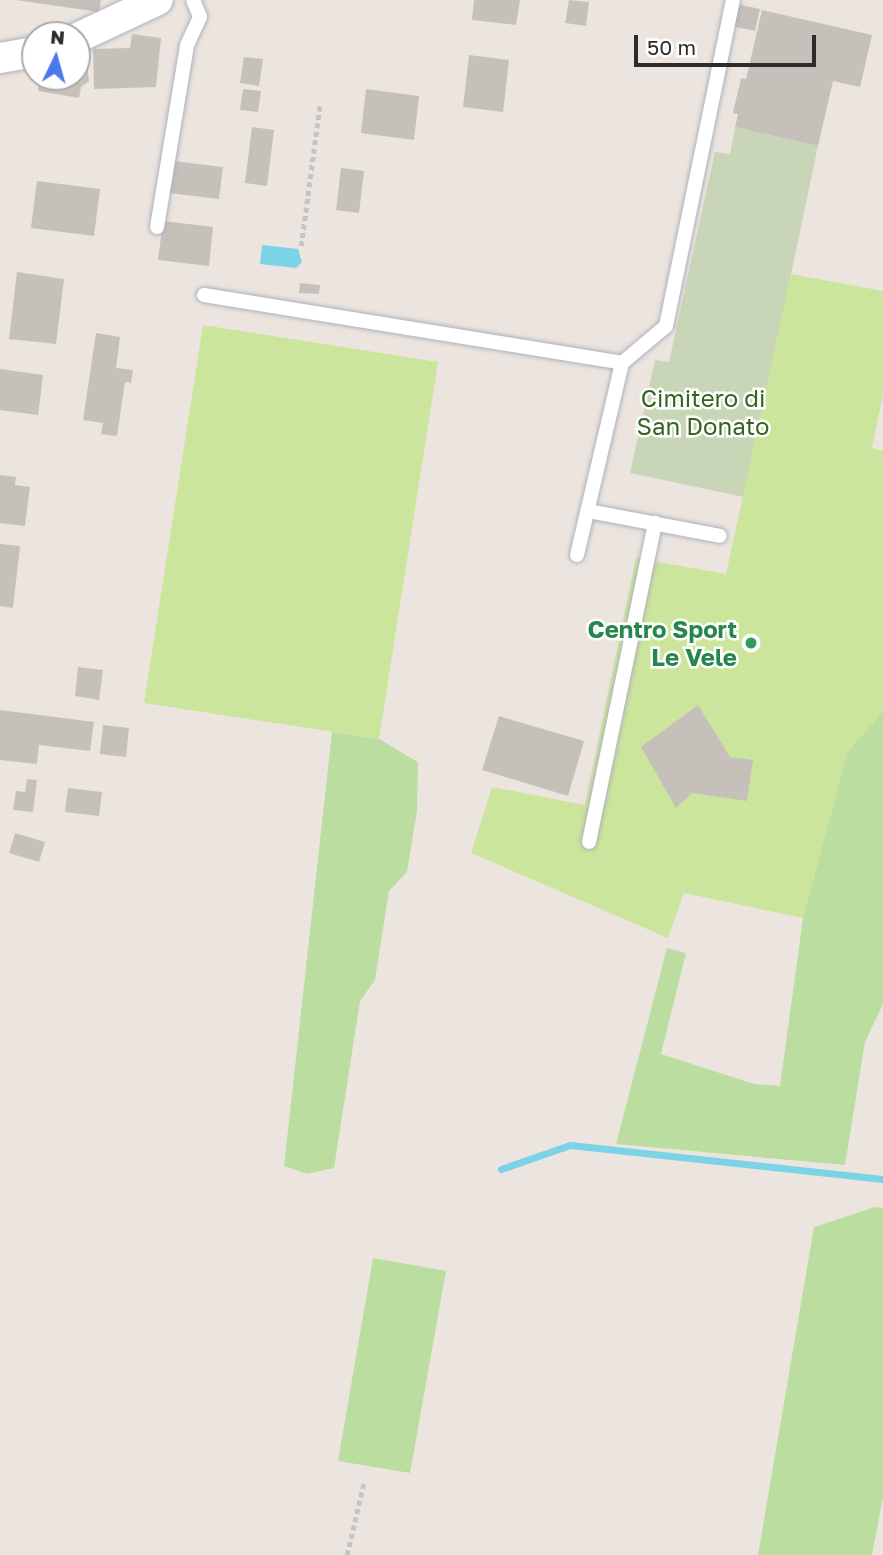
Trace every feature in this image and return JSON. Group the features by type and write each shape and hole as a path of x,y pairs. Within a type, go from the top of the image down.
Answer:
{"street":[{"path":"91,31 158,0"},
{"path":"0,58 21,54"}],"lane":[{"path":"157,227 187,45 200,17 193,0"},
{"path":"577,555 622,363 666,326 733,0"},
{"path":"204,295 622,363"},
{"path":"587,511 720,536"},
{"path":"589,842 654,523"}],"path":[{"path":"300,246 320,103"},
{"path":"347,1555 364,1482"}],"green space":[{"name":"Cimitero di San Donato","path":"735,127 818,146 744,497 630,473 655,360 669,362 715,152 730,154"},
{"name":"Centro Sport Le Vele","path":"791,274 883,291 883,394 872,448 883,451 883,711 847,752 803,918 684,893 668,938 471,853 492,787 585,805 636,558 726,574"},
{"path":"203,325 438,362 379,739 144,703"},
{"path":"883,711 883,1004 865,1042 845,1165 616,1144 667,948 686,953 661,1054 754,1084 780,1086 803,918 847,752"},
{"path":"332,732 379,739 418,762 417,811 407,872 389,891 375,980 360,1001 334,1168 307,1174 284,1166"},
{"path":"875,1207 883,1208 883,1497 872,1555 758,1555 814,1227"},
{"path":"373,1258 446,1271 410,1473 338,1461"}],"water":[{"path":"262,245 298,249 302,262 296,268 260,264"}],"building":[{"path":"16,0 101,0 99,12"},
{"path":"474,0 520,0 516,25 472,20"},
{"path":"569,0 589,2 586,26 565,23"},
{"path":"737,4 760,9 755,31 732,26"},
{"path":"762,10 872,35 860,87 833,81 818,146 735,127 738,114 733,113 741,78 746,79"},
{"path":"132,34 161,38 156,87 94,89 93,49 130,48"},
{"path":"469,55 509,60 503,112 463,107"},
{"path":"244,57 263,59 259,86 240,83"},
{"path":"243,89 261,91 258,112 240,110"},
{"path":"366,89 419,96 414,140 361,133"},
{"path":"38,91 80,91 79,98"},
{"path":"252,127 274,130 267,186 245,183"},
{"path":"173,161 223,167 219,199 169,193"},
{"path":"341,168 364,171 359,213 336,210"},
{"path":"37,181 100,189 94,236 31,228"},
{"path":"163,221 213,227 209,266 158,260"},
{"path":"17,272 64,279 56,344 9,339"},
{"path":"300,283 320,285 319,294 299,293"},
{"path":"96,333 120,337 116,368 133,370 131,383 125,382 117,436 101,434 103,423 83,420"},
{"path":"0,369 43,375 38,415 0,410"},
{"path":"0,475 16,477 15,485 30,487 25,526 0,523"},
{"path":"0,544 20,546 13,608 0,606"},
{"path":"78,667 103,670 99,700 75,696"},
{"path":"698,705 730,757 753,760 747,801 692,793 676,808 641,747"},
{"path":"0,710 94,722 90,751 39,745 37,764 0,760"},
{"path":"499,716 584,741 568,796 482,770"},
{"path":"103,725 129,728 126,757 100,754"},
{"path":"27,779 37,780 33,812 13,810 16,791 25,792"},
{"path":"68,788 102,792 99,816 65,812"},
{"path":"15,833 45,842 39,862 9,853"}],"waterway":[{"path":"501,1169 570,1145 883,1179"}],"place":[{"name":"Centro Sport Le Vele","path":"751,643"}]}
